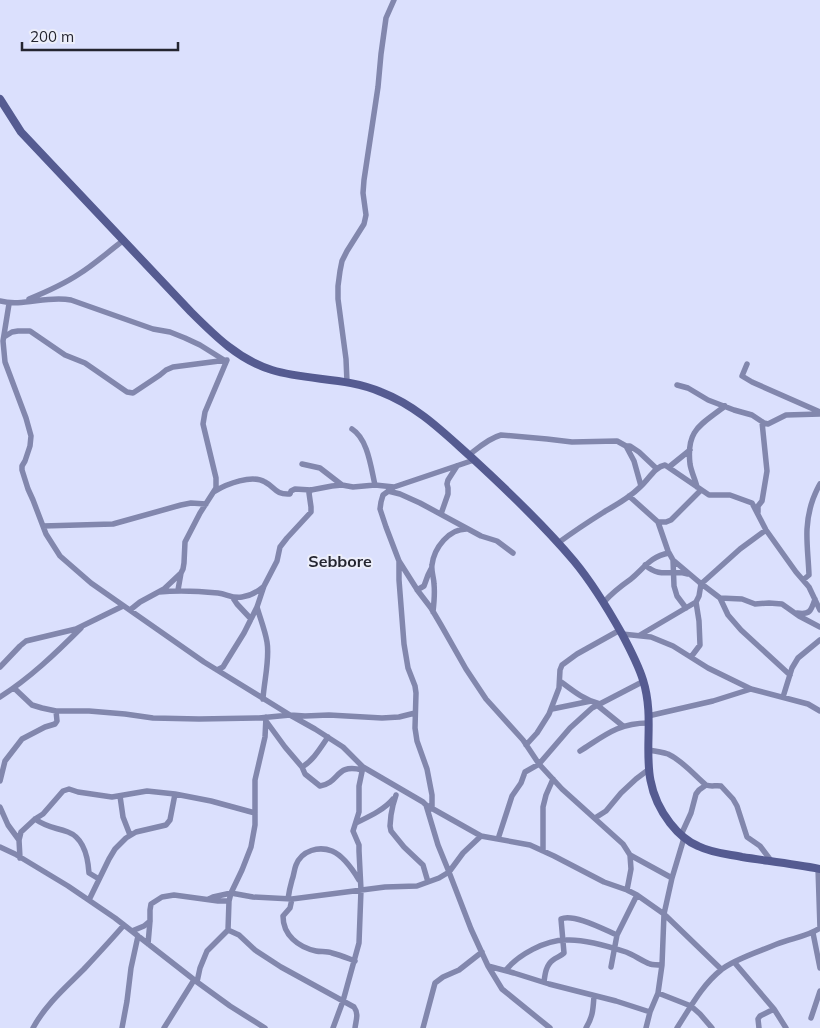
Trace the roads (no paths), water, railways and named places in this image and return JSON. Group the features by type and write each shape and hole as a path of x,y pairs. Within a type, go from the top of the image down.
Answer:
{"main road":[{"path":"0,99 22,132 191,312 232,350 274,371 347,382 371,388 402,401 430,420 472,458 558,543 579,567 604,602 638,665 648,702 648,770 652,790 664,815 682,836 697,846 716,852 819,869"}],"street":[{"path":"347,382 338,299 340,270 347,251 364,224 366,215 364,180 386,18 394,0"},
{"path":"25,302 80,274 124,240"},
{"path":"0,301 9,304 65,299 81,303 153,329 170,332 186,338 226,360"},
{"path":"9,304 3,354 31,436 30,446 22,470 43,526 60,556 91,583 204,662 217,670 223,671 290,715 344,747 363,769 481,836 530,845 604,882 637,895 664,914 721,970"},
{"path":"4,337 12,332 30,332 65,355 85,363 127,392 133,393 173,367 226,360"},
{"path":"178,590 184,563 185,542 216,488 216,478 203,424 205,412 226,360 232,350"},
{"path":"747,364 742,376 820,413"},
{"path":"677,385 688,388 708,400 752,415 768,424 786,416 820,413"},
{"path":"699,488 690,464 691,439 696,430 725,406"},
{"path":"758,514 758,506 762,501 767,471 762,422"},
{"path":"352,429 357,432 362,441 375,486"},
{"path":"626,890 631,869 630,855 623,844 539,764 526,745 486,698 399,561 380,509 380,502 383,495 394,487 457,466 472,458 481,446 501,435 572,442 618,441 640,452 656,469"},
{"path":"626,446 634,461 641,486"},
{"path":"669,467 690,450"},
{"path":"302,464 320,468 342,485"},
{"path":"558,543 629,496 656,469 665,465 709,495 730,495 752,502 766,530 809,587 820,610"},
{"path":"441,514 446,500 448,480 457,466"},
{"path":"213,492 247,479 263,480 278,492 286,495 294,490 311,490 342,485 353,487 394,487"},
{"path":"803,580 809,575 806,529 809,512 820,484"},
{"path":"658,522 671,520 699,488"},
{"path":"223,671 257,606 264,586 277,561 280,547 311,512 309,493 311,490"},
{"path":"388,491 411,499 481,536 497,542 513,553"},
{"path":"629,496 658,522 673,560 674,586 677,596 686,608"},
{"path":"43,526 112,524 181,505 191,503 206,504"},
{"path":"417,590 424,586 433,559 444,539 460,529 469,529"},
{"path":"640,635 696,602 701,584 736,552 766,530"},
{"path":"604,602 614,591 661,554 666,544"},
{"path":"661,554 670,553"},
{"path":"673,560 720,598 728,615 741,630 790,675"},
{"path":"399,561 402,627 408,668 416,693 415,728 417,741 427,769 432,795 432,809"},
{"path":"645,565 656,572 678,572 691,575"},
{"path":"431,569 434,590 433,612"},
{"path":"130,610 140,602 164,589 181,573"},
{"path":"159,592 178,590 221,594 240,598 257,592 264,586"},
{"path":"233,598 251,619"},
{"path":"720,598 742,599 755,604 780,603 820,627"},
{"path":"793,612 808,613 815,599"},
{"path":"691,657 700,645 696,602"},
{"path":"0,667 26,641 76,629 123,606"},
{"path":"257,606 267,642 263,698"},
{"path":"0,697 14,688 50,658 84,625"},
{"path":"526,745 537,733 552,709 560,688 562,664 577,654 621,632 651,637 673,646 708,668 751,689 808,704 820,711"},
{"path":"783,698 792,668 798,658 820,640"},
{"path":"560,681 571,690 598,704 623,726"},
{"path":"498,839 512,796 526,772 539,764 570,728 598,704 644,682"},
{"path":"14,688 32,705 56,710 90,711 153,718 199,720 266,719 290,715 330,715 382,718 415,714"},
{"path":"580,751 606,734 623,726 751,689"},
{"path":"552,709 591,701"},
{"path":"0,781 5,761 22,739 44,727 55,724 57,721 56,710"},
{"path":"266,719 285,747 302,767 305,774 320,786 326,785 347,768 363,769"},
{"path":"164,1028 196,981 206,951 228,930 231,893 251,847 255,825 256,780 265,737 266,719"},
{"path":"302,767 315,756 328,737"},
{"path":"648,750 668,754 675,758 706,785 717,785 725,788 737,806 747,836 760,846 772,862"},
{"path":"332,1028 343,1002 359,943 361,890 359,845 353,831 359,812 359,786 363,769"},
{"path":"595,818 606,811 621,793 648,770"},
{"path":"543,851 543,807 553,779"},
{"path":"646,1028 658,993 662,965 664,914 682,836 696,794 706,785"},
{"path":"20,858 19,840 21,832 43,814 66,789 112,797 147,791 175,794 256,813"},
{"path":"356,823 390,804 400,789"},
{"path":"89,900 115,849 136,832 166,825 170,820 175,794"},
{"path":"396,795 392,805 391,831 423,865 428,882"},
{"path":"120,796 122,817 130,835"},
{"path":"426,805 448,872 488,966 502,989 550,1028"},
{"path":"0,807 8,825 19,840"},
{"path":"35,819 48,827 70,833 80,840 88,862 89,873 99,879"},
{"path":"209,899 231,893 253,897 290,899 361,890 417,886 448,872 463,853 481,836"},
{"path":"0,847 89,900 230,1006 265,1028"},
{"path":"355,961 332,953 316,951 296,943 290,938 285,929 283,916 290,908 290,885 296,864 299,858 306,852 315,849 334,852 343,859 360,882"},
{"path":"630,855 672,878"},
{"path":"677,1028 705,987 721,970 734,962 820,928 819,869"},
{"path":"148,944 150,910 152,904 162,897 174,895 229,901"},
{"path":"612,967 614,948 618,936 637,895"},
{"path":"544,982 548,964 564,953 561,919 566,917 579,920 618,936"},
{"path":"132,931 137,930 150,921"},
{"path":"34,1028 50,1003 124,925"},
{"path":"228,930 281,967 354,1007 357,1016 355,1028"},
{"path":"813,932 820,968"},
{"path":"122,1028 138,936"},
{"path":"506,970 512,962 526,953 546,944 562,940 576,940 614,948 627,952 650,964 662,965"},
{"path":"423,1028 435,983 459,970 482,952"},
{"path":"734,962 774,1009 786,1028"},
{"path":"488,966 650,1012"},
{"path":"811,1018 820,991"},
{"path":"658,993 691,1006 712,1028"},
{"path":"586,1028 592,1019 594,996"},
{"path":"759,1028 758,1019 760,1016 774,1009"}],"district":[{"name":"Sebbore","path":"340,561"}]}
